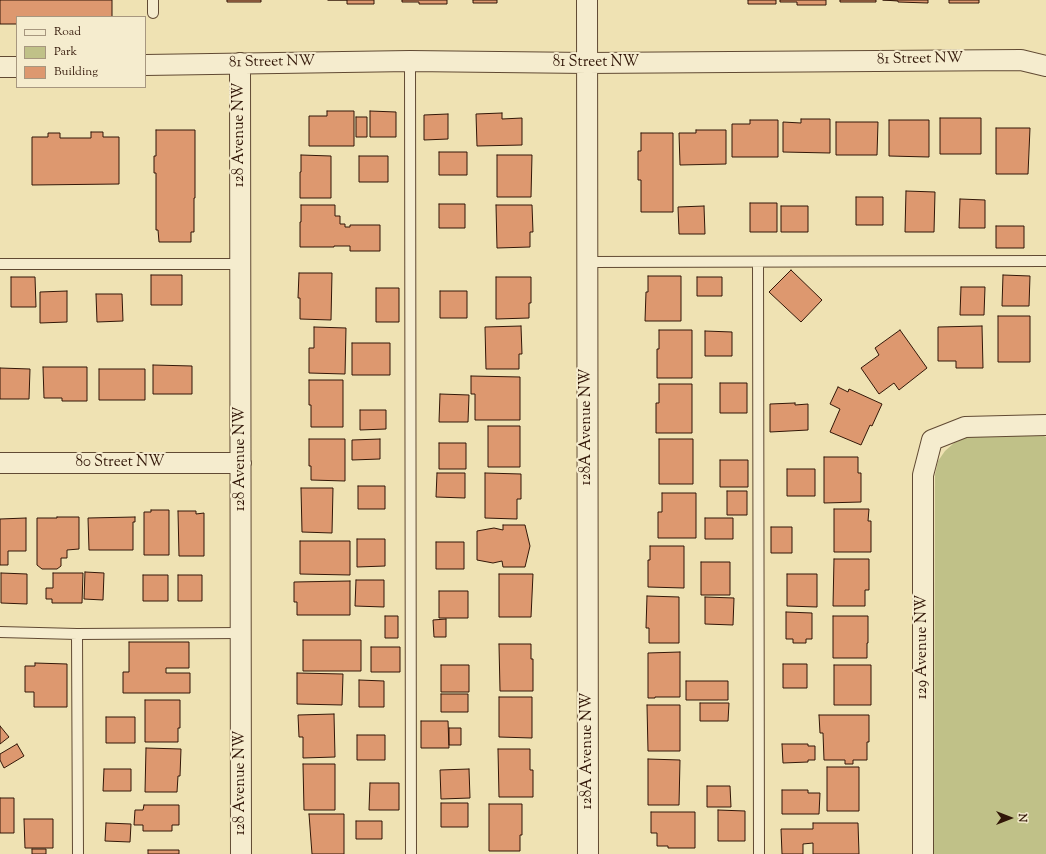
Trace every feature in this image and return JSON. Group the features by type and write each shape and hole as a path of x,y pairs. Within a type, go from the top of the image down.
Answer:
{"street":[{"name":"128A Avenue NW","path":"587,0 588,854"},
{"name":"81 Street NW","path":"146,65 410,61 587,63 1021,60 1046,66"},
{"name":"128 Avenue NW","path":"240,63 241,854"},
{"path":"0,67 16,66"},
{"name":"129 Avenue NW","path":"923,854 923,476 932,440 965,427 1046,425"},
{"name":"80 Street NW","path":"0,463 241,463"}],"lane":[{"path":"153,0 153,13"},
{"path":"410,61 411,854"},
{"path":"587,262 1046,261"},
{"path":"758,262 759,854"},
{"path":"0,264 240,264"},
{"path":"0,632 77,634 241,633"},
{"path":"77,634 78,854"}],"green space":[{"path":"968,436 1046,437 1046,854 934,854 935,475 938,461 945,451 954,443"}],"building":[{"path":"0,0 112,0 112,16 16,16 16,24 0,24"},
{"path":"227,0 261,0 261,2 227,2"},
{"path":"347,0 374,0 374,4 347,4"},
{"path":"402,0 447,0 447,4 419,4 419,2 402,2"},
{"path":"473,0 497,0 497,3 473,3"},
{"path":"748,0 776,0 776,4 748,4"},
{"path":"780,0 826,0 826,5 797,5 797,2 780,2"},
{"path":"840,0 876,0 876,2 840,2"},
{"path":"883,0 928,0 928,3 898,2"},
{"path":"949,0 979,0 979,3 949,3"},
{"path":"327,111 354,111 354,146 309,146 309,116 327,116"},
{"path":"370,111 396,112 396,137 370,137"},
{"path":"502,113 502,119 522,118 522,145 477,146 476,114"},
{"path":"448,114 448,139 424,140 424,115"},
{"path":"356,117 367,117 367,137 356,137"},
{"path":"940,118 981,118 981,154 940,154"},
{"path":"801,119 830,119 830,153 783,152 783,122 801,123"},
{"path":"750,120 778,120 778,157 732,157 732,124 750,124"},
{"path":"889,120 929,120 929,157 889,156"},
{"path":"836,122 878,122 877,155 836,155"},
{"path":"996,128 1030,128 1028,174 996,174"},
{"path":"156,130 195,130 194,232 191,232 191,242 159,242 158,230 156,230 156,173 154,173 154,156 156,156"},
{"path":"696,130 726,130 726,164 680,165 679,133 696,133"},
{"path":"91,132 103,132 103,137 119,137 119,184 32,185 32,137 48,137 48,133 60,133 60,138 91,138"},
{"path":"641,133 673,133 673,212 641,212 641,180 638,180 638,151 641,151"},
{"path":"439,152 467,152 467,175 439,175"},
{"path":"301,155 331,156 331,198 300,198"},
{"path":"497,155 532,155 531,197 497,197"},
{"path":"359,156 388,156 388,182 359,182"},
{"path":"906,191 935,192 934,232 905,232"},
{"path":"856,197 883,197 883,225 856,225"},
{"path":"960,199 985,200 985,228 959,228"},
{"path":"750,203 777,203 777,232 750,232"},
{"path":"439,204 465,204 465,228 439,228"},
{"path":"301,205 335,205 335,216 340,216 340,224 345,224 345,227 350,227 350,225 380,225 380,251 350,251 350,246 300,247"},
{"path":"496,205 532,205 533,232 530,232 530,247 497,248"},
{"path":"704,206 705,234 679,234 678,207"},
{"path":"781,206 808,206 808,232 781,232"},
{"path":"996,226 1024,226 1024,248 996,248"},
{"path":"791,270 822,300 801,322 769,292"},
{"path":"299,273 332,273 331,320 300,319 300,298 298,298"},
{"path":"151,275 182,275 182,305 151,305"},
{"path":"1003,275 1030,276 1029,306 1002,306"},
{"path":"648,276 681,276 681,321 645,321"},
{"path":"11,277 35,277 36,307 11,307"},
{"path":"496,277 531,277 531,303 529,303 529,318 496,319"},
{"path":"697,277 722,277 722,296 697,296"},
{"path":"961,287 985,287 984,315 960,315"},
{"path":"376,288 399,288 399,322 376,322"},
{"path":"67,291 67,322 40,323 40,292"},
{"path":"440,291 467,291 467,318 440,318"},
{"path":"96,294 122,294 123,321 97,322"},
{"path":"998,316 1030,316 1030,362 998,362"},
{"path":"521,326 522,354 519,354 519,369 486,369 485,327"},
{"path":"982,326 983,368 956,368 956,361 938,361 938,327"},
{"path":"314,327 346,328 345,374 309,373 309,348 314,348"},
{"path":"659,330 692,330 692,378 657,378 657,349 659,349"},
{"path":"900,330 927,368 899,390 894,383 879,394 861,368 879,355 875,348"},
{"path":"705,331 732,332 732,356 705,356"},
{"path":"352,343 390,343 390,375 352,375"},
{"path":"153,365 192,366 192,394 153,394"},
{"path":"43,367 87,367 87,401 62,401 62,398 44,398"},
{"path":"0,368 30,369 29,399 0,399"},
{"path":"99,369 145,369 145,400 99,400"},
{"path":"471,376 520,377 520,420 475,420 475,394 471,394"},
{"path":"309,380 343,380 343,427 311,427"},
{"path":"720,383 747,383 747,413 720,413"},
{"path":"659,384 692,384 692,433 656,433 656,403 659,403"},
{"path":"838,387 848,392 849,389 882,404 861,445 830,432 840,409 830,404"},
{"path":"440,394 469,395 468,422 439,422"},
{"path":"795,403 795,405 808,404 808,430 770,432 770,404"},
{"path":"360,410 386,410 386,429 360,430"},
{"path":"488,426 520,426 520,467 488,467"},
{"path":"309,439 345,439 345,481 311,480 311,466 309,466"},
{"path":"380,439 380,459 352,460 352,440"},
{"path":"659,439 693,439 693,484 659,484"},
{"path":"439,443 466,443 466,469 439,469"},
{"path":"824,457 858,457 858,473 861,473 861,502 824,503"},
{"path":"720,460 748,460 748,487 720,487"},
{"path":"787,469 815,469 815,496 787,496"},
{"path":"437,473 465,473 465,498 436,497"},
{"path":"485,473 521,474 521,499 517,499 517,519 485,518"},
{"path":"358,486 385,486 385,509 358,509"},
{"path":"301,488 333,488 332,533 302,532"},
{"path":"727,491 747,491 747,515 727,515"},
{"path":"662,493 696,493 696,538 658,538 658,512 662,512"},
{"path":"834,509 869,509 868,521 871,521 871,552 834,552"},
{"path":"151,510 169,510 169,555 144,555 144,512 151,512"},
{"path":"178,511 196,511 196,514 204,513 204,556 179,556"},
{"path":"79,517 79,549 67,550 67,558 61,558 61,566 57,569 42,569 37,565 37,518"},
{"path":"135,517 135,522 133,522 133,550 89,550 88,518"},
{"path":"26,518 26,551 8,551 8,565 0,565 0,519"},
{"path":"705,518 733,518 733,539 705,539"},
{"path":"503,525 525,525 530,546 525,567 503,567 502,561 493,563 477,560 477,531 494,528 503,530"},
{"path":"771,527 792,527 792,553 771,553"},
{"path":"357,539 385,539 385,566 357,567"},
{"path":"300,541 350,541 350,575 300,574"},
{"path":"436,542 464,542 464,569 436,569"},
{"path":"650,546 684,546 684,588 648,587 648,560 650,560"},
{"path":"834,559 869,559 869,590 865,590 865,606 833,606"},
{"path":"701,562 730,562 730,595 701,595"},
{"path":"85,572 104,573 103,600 84,599"},
{"path":"1,573 27,574 27,604 1,603"},
{"path":"53,573 83,573 82,603 52,603 52,599 46,599 46,588 53,588"},
{"path":"499,574 533,574 531,617 499,617"},
{"path":"787,574 817,574 817,607 787,606"},
{"path":"143,575 168,575 168,601 143,601"},
{"path":"178,575 202,575 202,601 178,601"},
{"path":"356,580 384,580 384,607 355,606"},
{"path":"350,581 350,615 297,615 297,602 294,602 294,582"},
{"path":"439,591 468,591 468,618 439,618"},
{"path":"647,596 679,597 679,643 649,643 649,628 646,628"},
{"path":"705,597 734,598 733,625 705,624"},
{"path":"786,612 812,613 812,639 806,639 806,643 793,643 793,639 786,639"},
{"path":"385,616 398,616 398,638 385,638"},
{"path":"833,616 868,616 867,658 833,658"},
{"path":"446,619 446,637 434,637 433,620"},
{"path":"303,640 361,640 361,671 303,671"},
{"path":"129,642 189,642 189,668 166,668 166,673 190,673 190,693 123,693 123,672 129,672"},
{"path":"499,644 531,644 531,659 533,659 533,691 500,691"},
{"path":"371,647 400,647 400,672 371,672"},
{"path":"680,652 680,697 648,698 648,653"},
{"path":"35,663 67,664 67,707 34,707 34,692 25,692 25,666 35,666"},
{"path":"783,664 807,664 807,688 783,688"},
{"path":"441,665 469,665 469,692 441,692"},
{"path":"834,665 871,665 871,705 834,705"},
{"path":"297,673 343,674 342,705 297,704"},
{"path":"359,680 384,681 384,707 359,707"},
{"path":"686,681 728,681 728,700 686,700"},
{"path":"441,694 468,694 468,712 441,712"},
{"path":"499,697 532,697 532,738 499,737"},
{"path":"145,700 180,700 180,728 178,728 178,742 145,742"},
{"path":"700,703 729,703 728,721 700,721"},
{"path":"647,705 680,705 680,751 648,751"},
{"path":"334,714 335,757 303,758 303,737 299,737 298,715"},
{"path":"819,715 869,715 867,760 853,760 853,764 845,764 845,760 824,760 823,733 820,733"},
{"path":"106,717 135,717 135,743 106,743"},
{"path":"421,721 448,721 449,748 421,748"},
{"path":"0,726 9,737 0,744"},
{"path":"449,728 461,728 461,745 449,745"},
{"path":"357,735 385,735 385,760 357,760"},
{"path":"17,744 24,756 4,768 0,760 0,754"},
{"path":"782,744 808,744 808,746 815,746 815,760 808,760 808,762 783,763"},
{"path":"146,748 181,749 180,776 178,776 177,792 145,792"},
{"path":"498,749 530,749 530,770 533,770 533,797 499,797"},
{"path":"648,759 680,760 679,805 648,805"},
{"path":"303,764 335,764 335,810 304,810"},
{"path":"827,767 859,767 859,811 827,811"},
{"path":"104,769 131,769 131,791 103,791"},
{"path":"469,769 470,798 441,799 440,770"},
{"path":"370,783 399,783 399,810 369,810"},
{"path":"707,786 730,786 731,807 707,807"},
{"path":"782,790 808,790 808,793 820,793 819,814 782,814"},
{"path":"0,798 14,798 14,833 0,833"},
{"path":"441,803 468,803 468,827 441,827"},
{"path":"489,804 522,804 522,835 520,835 520,851 489,851"},
{"path":"144,805 179,805 179,825 172,825 172,831 143,831 143,825 134,825 135,810 143,810"},
{"path":"718,810 745,811 745,841 718,841"},
{"path":"651,812 695,812 695,848 668,848 668,846 657,846 657,833 651,833"},
{"path":"309,814 344,814 344,854 312,854"},
{"path":"24,819 53,819 53,848 25,848"},
{"path":"356,821 382,821 382,839 356,839"},
{"path":"106,823 131,824 130,842 105,841"},
{"path":"813,823 858,823 859,854 813,854 813,843 803,844 803,854 782,854 781,829 813,829"},
{"path":"32,849 46,849 46,854 32,854"},
{"path":"148,850 179,850 179,854 148,854"}]}
